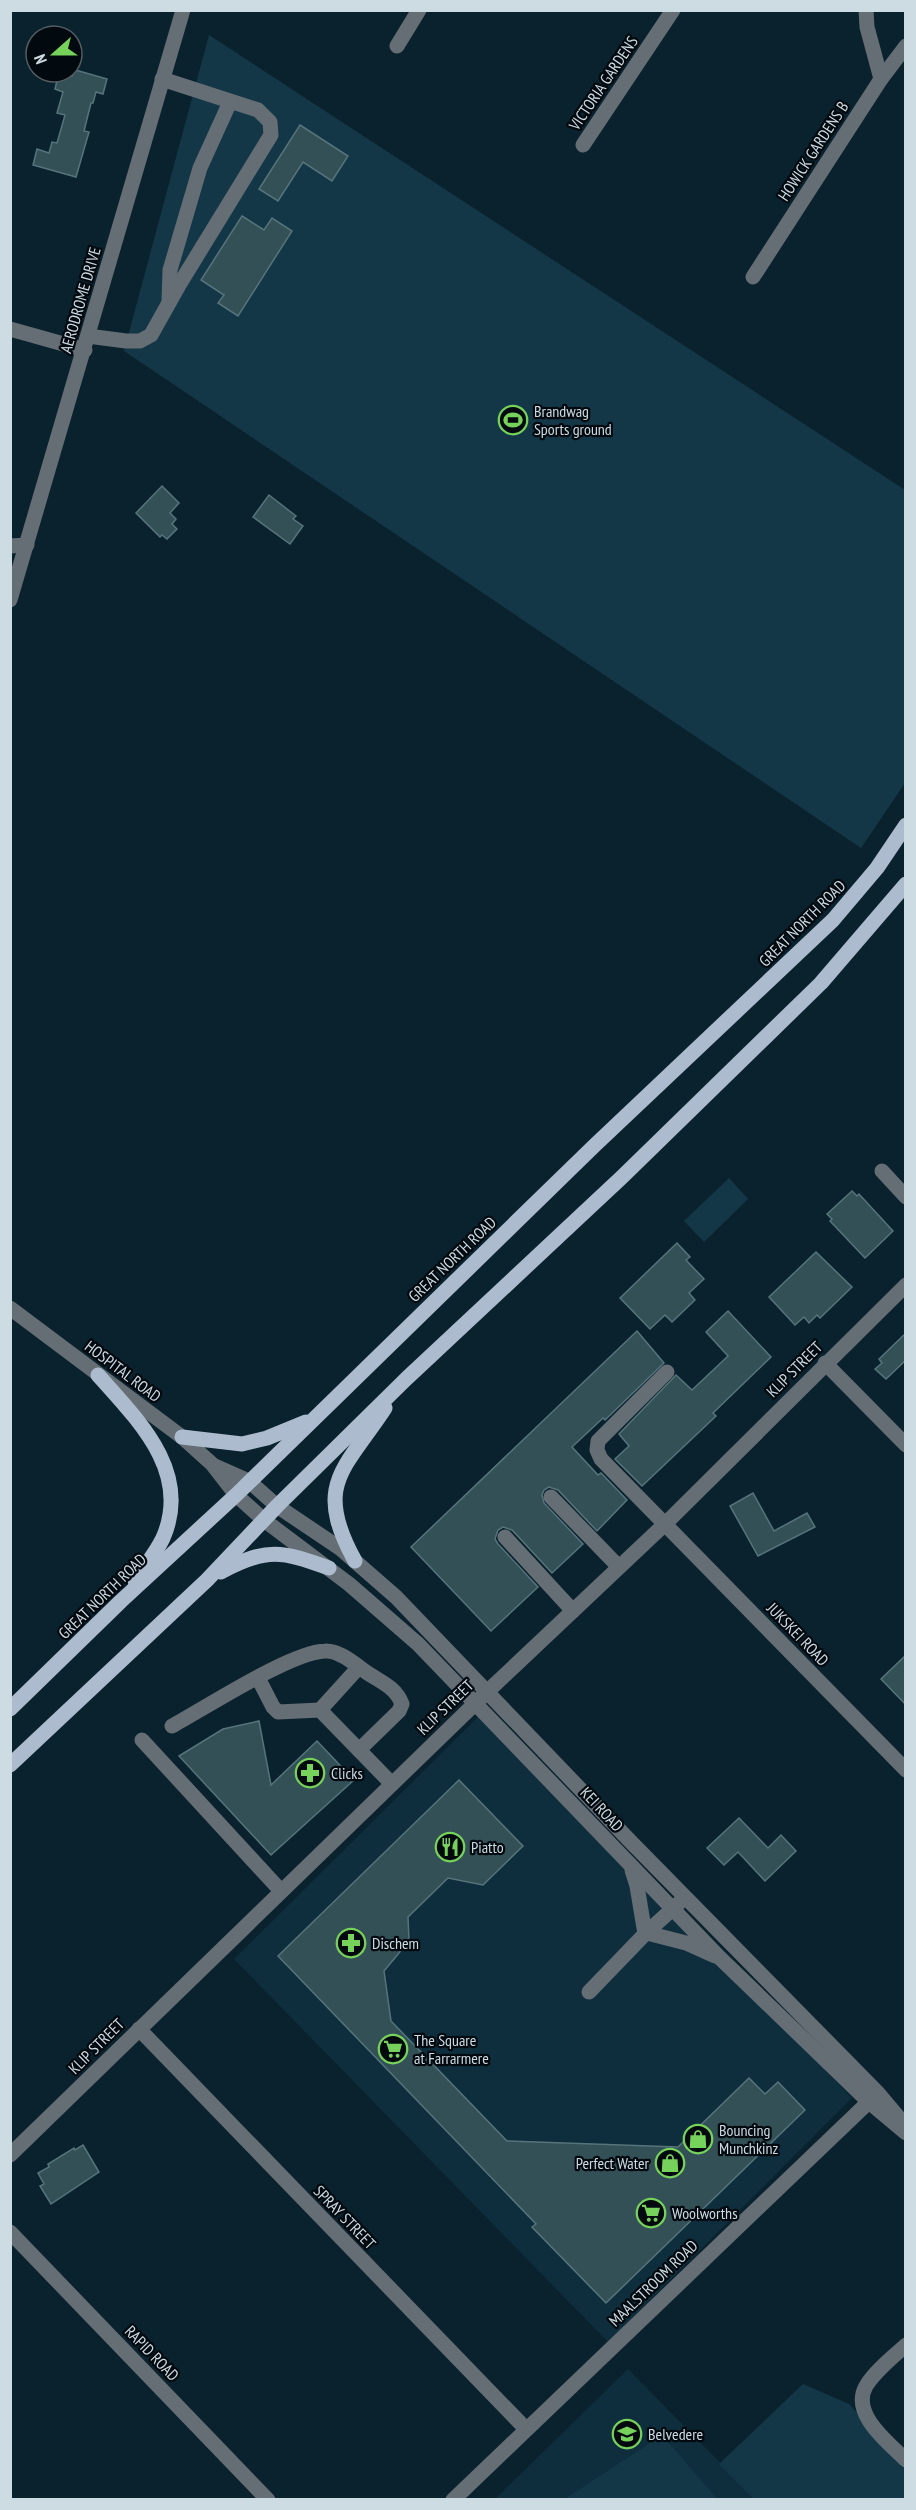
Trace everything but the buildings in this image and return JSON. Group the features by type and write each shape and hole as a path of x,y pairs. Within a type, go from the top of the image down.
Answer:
{"main road":[{"name":"GREAT NORTH ROAD","path":"10,1709 121,1601 237,1495 311,1420 833,920 877,868 906,825"},
{"path":"10,1765 207,1580 277,1506 406,1379 622,1177 821,983 906,884"},
{"path":"98,1376 153,1439 165,1465 170,1490 169,1513 163,1538 121,1601"},
{"path":"355,1561 337,1522 333,1504 338,1477 349,1457 406,1379"},
{"path":"182,1437 242,1444 267,1438 311,1420"},
{"path":"207,1580 259,1555 293,1555 329,1568"}],"street":[{"name":"AERODROME DRIVE","path":"10,600 183,10"},
{"path":"397,46 419,10"},
{"name":"VICTORIA GARDENS","path":"583,145 673,10"},
{"path":"866,10 867,27 881,79"},
{"name":"HOWICK GARDENS B","path":"753,277 881,79 906,46"},
{"path":"10,329 86,343 146,338 156,329 271,135 270,122 264,114 162,79"},
{"path":"169,304 170,270 200,168 230,102"},
{"path":"10,546 27,545"},
{"path":"882,1171 906,1197"},
{"name":"KLIP STREET","path":"10,2155 488,1691 666,1523 825,1363 906,1286"},
{"name":"HOSPITAL ROAD","path":"10,1308 182,1437 212,1464 237,1495 264,1520"},
{"path":"825,1363 906,1445"},
{"name":"JUKSKEI ROAD","path":"667,1372 598,1441 597,1450 602,1459 906,1770"},
{"name":"HOSPITAL ROAD","path":"212,1464 249,1481 277,1506"},
{"path":"551,1497 619,1567"},
{"name":"KEI ROAD","path":"277,1506 355,1561 396,1597 686,1897 906,2133"},
{"name":"KEI ROAD","path":"264,1520 329,1568 418,1644 720,1958 906,2126"},
{"path":"505,1538 573,1611"},
{"path":"172,1726 258,1678 303,1656 325,1651 338,1654 394,1689 402,1704 399,1711 359,1750"},
{"path":"258,1678 278,1712 320,1710 359,1667"},
{"path":"320,1710 392,1784"},
{"path":"142,1740 281,1891"},
{"path":"630,1865 638,1886 646,1933"},
{"path":"589,1992 646,1933 686,1897"},
{"path":"646,1933 686,1943 720,1958"},
{"name":"SPRAY STREET","path":"139,2029 525,2429"},
{"name":"MAALSTROOM ROAD","path":"453,2499 873,2098"},
{"name":"RAPID ROAD","path":"10,2232 268,2499"},
{"path":"906,2345 866,2387 863,2398 873,2427 906,2460"}],"shaded area":[{"name":"Brandwag Sports ground","path":"209,35 905,490 905,783 861,848 124,351"},
{"path":"729,1178 748,1199 704,1242 684,1221"},
{"name":"The Square at Farrarmere","path":"482,1713 852,2098 608,2342 234,1959"},
{"name":"Belvedere","path":"628,2369 756,2499 494,2500"},
{"path":"803,2384 849,2404 905,2464 905,2499 754,2499 719,2464"},
{"path":"662,2435 717,2499 565,2499"}],"place":[{"name":"Brandwag Sports ground","path":"513,420"},
{"name":"Clicks","path":"310,1773"},
{"name":"Piatto","path":"450,1847"},
{"name":"Dischem","path":"351,1943"},
{"name":"The Square at Farrarmere","path":"393,2049"},
{"name":"Bouncing Munchkinz","path":"698,2139"},
{"name":"Perfect Water","path":"670,2163"},
{"name":"Woolworths","path":"651,2213"},
{"name":"Belvedere","path":"627,2434"}]}
